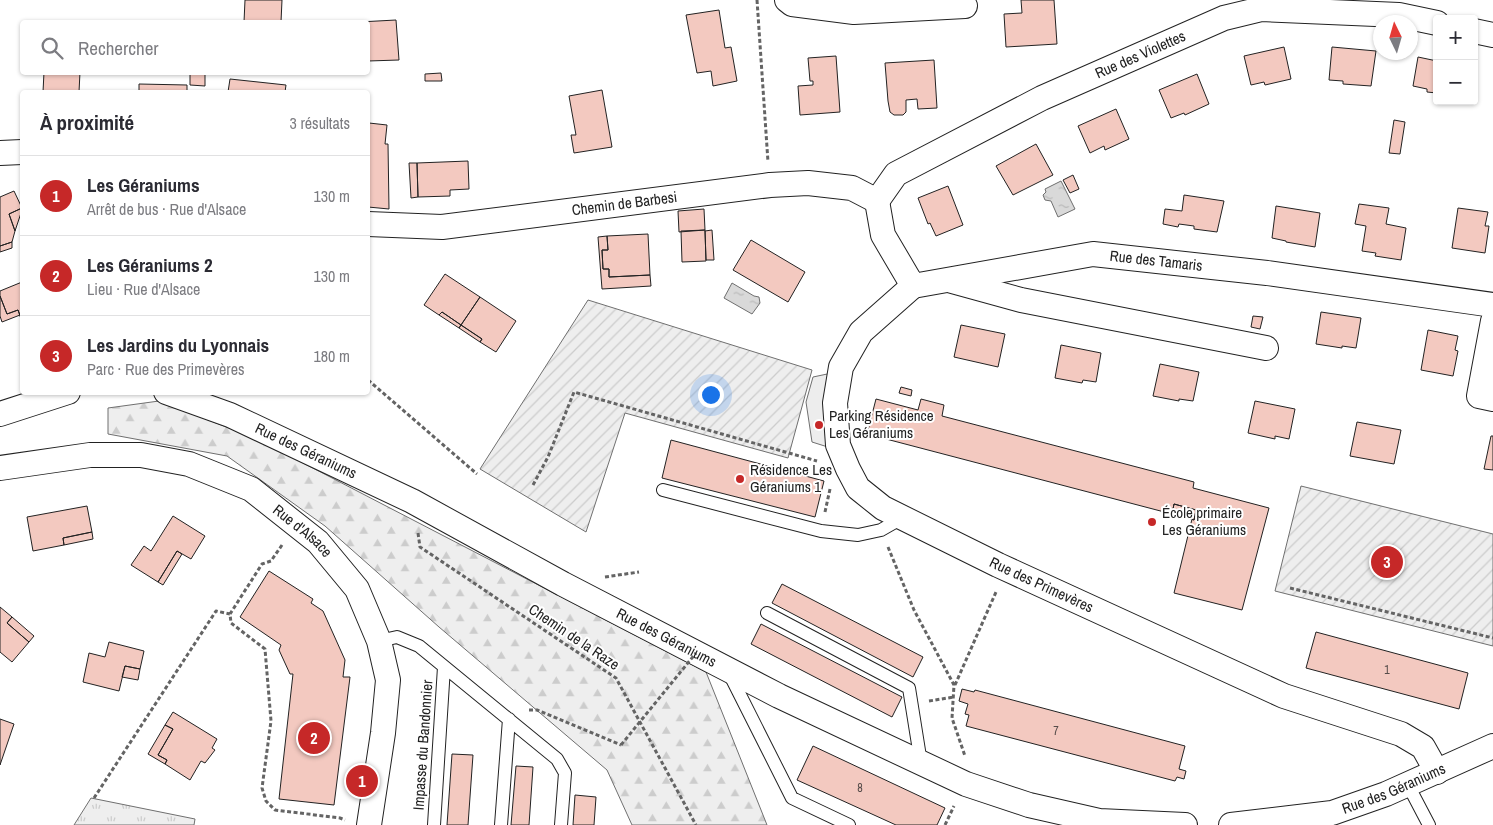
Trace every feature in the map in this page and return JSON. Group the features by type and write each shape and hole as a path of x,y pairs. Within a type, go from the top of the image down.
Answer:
{"street":[{"path":"787,0 792,4 854,12 965,6"},
{"name":"Rue des Violettes","path":"877,201 896,174 1042,98 1222,9 1399,15 1433,22"},
{"path":"1478,32 1493,35"},
{"path":"0,153 20,152"},
{"name":"Chemin de Barbesi","path":"370,224 442,227 770,185 808,183 852,188 877,201"},
{"path":"877,201 883,235 913,286"},
{"name":"Rue des Tamaris","path":"913,286 1093,254 1267,273 1493,305"},
{"path":"948,280 1021,300 1266,348"},
{"name":"Rue des Primevères","path":"913,286 861,332 841,367 835,404 838,445 858,488 883,508 998,565 1284,696 1401,734 1423,747 1437,772"},
{"path":"1493,322 1479,396 1493,399"},
{"path":"0,414 59,395"},
{"name":"Rue des Géraniums","path":"174,395 230,415 412,501 563,584 779,696 966,784 1029,805 1100,821 1185,825"},
{"name":"Rue d'Alsace","path":"0,468 90,455 140,455 189,464 251,489 318,542 358,588 379,641 388,680 383,733 358,823"},
{"name":"Rue des Géraniums","path":"1230,825 1332,813 1408,785 1493,746"}],"lane":[{"path":"663,490 821,531 858,535 881,530 902,518"},
{"path":"767,613 909,688 921,763"},
{"name":"Impasse du Bandonnier","path":"379,641 397,637 419,646 558,759 565,773 562,825"},
{"name":"Impasse du Bandonnier","path":"434,825 444,667"},
{"path":"726,668 792,798 849,825"},
{"path":"501,825 505,715"},
{"path":"1408,785 1429,825"}],"path":[{"path":"757,0 766,141"},
{"path":"370,382 477,474"},
{"path":"534,485 548,457 574,392 848,469"},
{"path":"821,531 830,488"},
{"name":"Chemin de la Raze","path":"412,501 420,547 616,678 696,825"},
{"path":"296,525 271,560 262,564 230,614 231,623 265,649 271,721 262,788 266,802 275,810 340,818 358,823"},
{"path":"881,530 914,610 954,685"},
{"path":"966,784 968,766 952,718 954,685 1000,583 998,565"},
{"path":"1290,588 1493,638"},
{"path":"94,798 216,611 230,614"},
{"path":"505,715 537,710 621,745 696,652"}],"green space":[{"path":"588,300 812,370 788,458 625,413 586,532 480,469"},
{"path":"159,401 255,438 706,672 767,825 632,825 607,770 439,627 325,526 227,456 108,434 108,408"},
{"path":"1301,486 1493,534 1493,646 1275,591"},
{"path":"91,798 195,819 194,825 74,825"}],"shaded area":[{"name":"Parking Résidence Les Géraniums","path":"832,373 831,448 812,442 806,402 813,377"}],"water":[{"path":"1061,181 1075,209 1058,217 1051,201 1045,200 1043,195 1046,192 1045,189"},
{"path":"732,283 759,297 760,303 752,314 724,298"}],"building":[{"path":"245,0 282,0 281,20 244,20"},
{"path":"1021,0 1054,0 1057,44 1006,47 1004,14 1022,13"},
{"path":"719,10 725,48 731,47 737,81 713,86 711,71 697,73 686,15"},
{"path":"396,20 399,60 370,61 370,21"},
{"path":"1284,47 1291,79 1265,85 1264,82 1251,85 1244,56"},
{"path":"1332,47 1373,51 1373,60 1375,60 1371,86 1343,84 1343,81 1329,80"},
{"path":"836,56 840,112 800,115 798,86 813,85 813,81 810,81 808,58"},
{"path":"1418,57 1433,60 1433,93 1427,92 1427,89 1413,86"},
{"path":"934,60 937,108 918,109 917,99 906,100 906,112 903,115 894,115 890,112 885,63"},
{"path":"441,73 442,81 425,81 425,74"},
{"path":"1197,74 1209,104 1185,115 1184,113 1171,118 1159,90"},
{"path":"44,75 80,75 79,90 43,90"},
{"path":"190,75 205,75 205,86 190,85"},
{"path":"230,79 286,85 285,90 228,90"},
{"path":"139,84 187,85 187,90 139,90"},
{"path":"602,90 612,147 574,153 571,135 576,135 569,96"},
{"path":"1116,109 1129,139 1105,150 1104,146 1090,153 1078,126"},
{"path":"1394,120 1405,122 1400,154 1389,153"},
{"path":"370,123 387,125 385,144 388,144 389,209 370,207"},
{"path":"1036,144 1053,175 1013,195 996,166"},
{"path":"468,161 469,189 450,190 450,196 418,197 417,163"},
{"path":"409,163 417,163 418,197 411,198"},
{"path":"1073,175 1079,189 1070,193 1063,180"},
{"path":"948,186 963,225 936,236 930,223 928,224 918,198"},
{"path":"14,191 20,204 20,209 9,214 15,231 12,242 0,246 0,197"},
{"path":"1184,195 1224,201 1217,232 1194,229 1194,226 1179,224 1178,227 1163,224 1165,209 1182,211"},
{"path":"1359,204 1389,208 1386,224 1406,228 1401,260 1375,256 1376,253 1362,251 1366,226 1355,224"},
{"path":"1276,206 1320,213 1315,247 1272,238"},
{"path":"1458,208 1488,212 1485,226 1489,226 1485,253 1452,248"},
{"path":"20,209 20,216 15,231 9,214"},
{"path":"704,209 705,230 679,232 678,211"},
{"path":"705,230 706,261 682,262 681,231"},
{"path":"712,230 714,260 706,260 705,231"},
{"path":"648,234 650,275 609,277 609,269 603,269 602,250 608,250 607,236"},
{"path":"607,236 608,250 602,250 603,269 609,269 609,277 650,275 651,286 602,289 598,237"},
{"path":"751,240 805,272 788,302 733,270"},
{"path":"12,242 12,248 0,252 0,246"},
{"path":"445,274 480,297 461,325 442,312 439,315 424,305"},
{"path":"20,283 20,316 18,310 7,314 0,291"},
{"path":"0,296 7,314 18,310 20,315 2,322 0,316"},
{"path":"480,297 516,321 496,352 480,342 482,339 461,325"},
{"path":"442,312 461,325 459,328 439,315"},
{"path":"1321,312 1361,318 1356,348 1316,344"},
{"path":"1253,316 1263,317 1260,329 1251,327"},
{"path":"461,325 482,339 480,342 459,328"},
{"path":"961,325 1005,334 998,367 954,357"},
{"path":"1428,330 1458,336 1455,350 1458,351 1453,376 1421,370"},
{"path":"1061,345 1101,353 1096,382 1083,380 1082,383 1055,378"},
{"path":"1160,364 1199,372 1193,401 1179,399 1179,401 1153,396"},
{"path":"901,387 912,390 911,396 899,393"},
{"path":"876,399 918,410 921,399 944,405 942,416 1194,482 1193,488 1269,508 1242,610 1174,593 1192,519 1194,520 1196,510 1174,504 1172,514 867,434"},
{"path":"1255,401 1295,409 1289,439 1275,436 1275,439 1248,433"},
{"path":"1357,422 1401,430 1394,464 1350,456"},
{"path":"1491,436 1493,436 1493,470 1484,469"},
{"name":"Résidence Les Géraniums 1","path":"671,440 824,481 815,517 662,478"},
{"path":"1174,504 1196,510 1194,520 1172,514"},
{"path":"87,506 92,532 63,538 64,545 33,551 27,517"},
{"path":"173,516 205,536 191,559 177,551 158,582 131,565 144,546 151,551"},
{"path":"92,532 93,539 64,545 63,538"},
{"path":"177,551 182,554 163,585 158,582"},
{"path":"269,571 313,599 311,603 323,611 345,660 343,677 350,677 334,805 279,799 293,674 290,674 279,650 281,645 240,617"},
{"path":"782,584 923,657 913,677 772,603"},
{"path":"0,607 12,617 7,623 29,642 12,662 0,652"},
{"path":"12,617 34,636 29,642 7,623"},
{"path":"761,624 902,697 892,717 751,644"},
{"path":"1316,632 1468,673 1459,709 1306,668"},
{"path":"109,642 144,651 140,669 125,666 119,691 83,682 89,653 105,657"},
{"path":"125,666 140,669 138,680 122,677"},
{"path":"962,689 974,692 975,690 1185,746 1179,769 1186,771 1184,779 1177,777 1175,781 966,726 969,715 965,714 968,704 959,701"},
{"path":"173,712 217,739 212,748 215,750 205,763 201,761 190,780 165,764 167,760 158,755 173,729 165,725"},
{"path":"0,719 14,724 0,765"},
{"path":"165,725 173,729 158,755 167,760 165,764 148,754"},
{"path":"813,746 945,808 937,825 896,825 797,780"},
{"path":"452,754 473,755 468,825 447,825"},
{"path":"516,766 533,767 529,825 511,825"},
{"path":"575,795 596,797 594,825 573,825"}],"place":[{"name":"Parking Résidence Les Géraniums","path":"819,425"},
{"name":"Résidence Les Géraniums 1","path":"740,479"},
{"name":"École primaire Les Géraniums","path":"1152,522"},
{"name":"Les Jardins du Lyonnais","path":"1387,562"},
{"name":"Les Géraniums 2","path":"314,738"},
{"name":"Les Géraniums","path":"362,781"}]}
